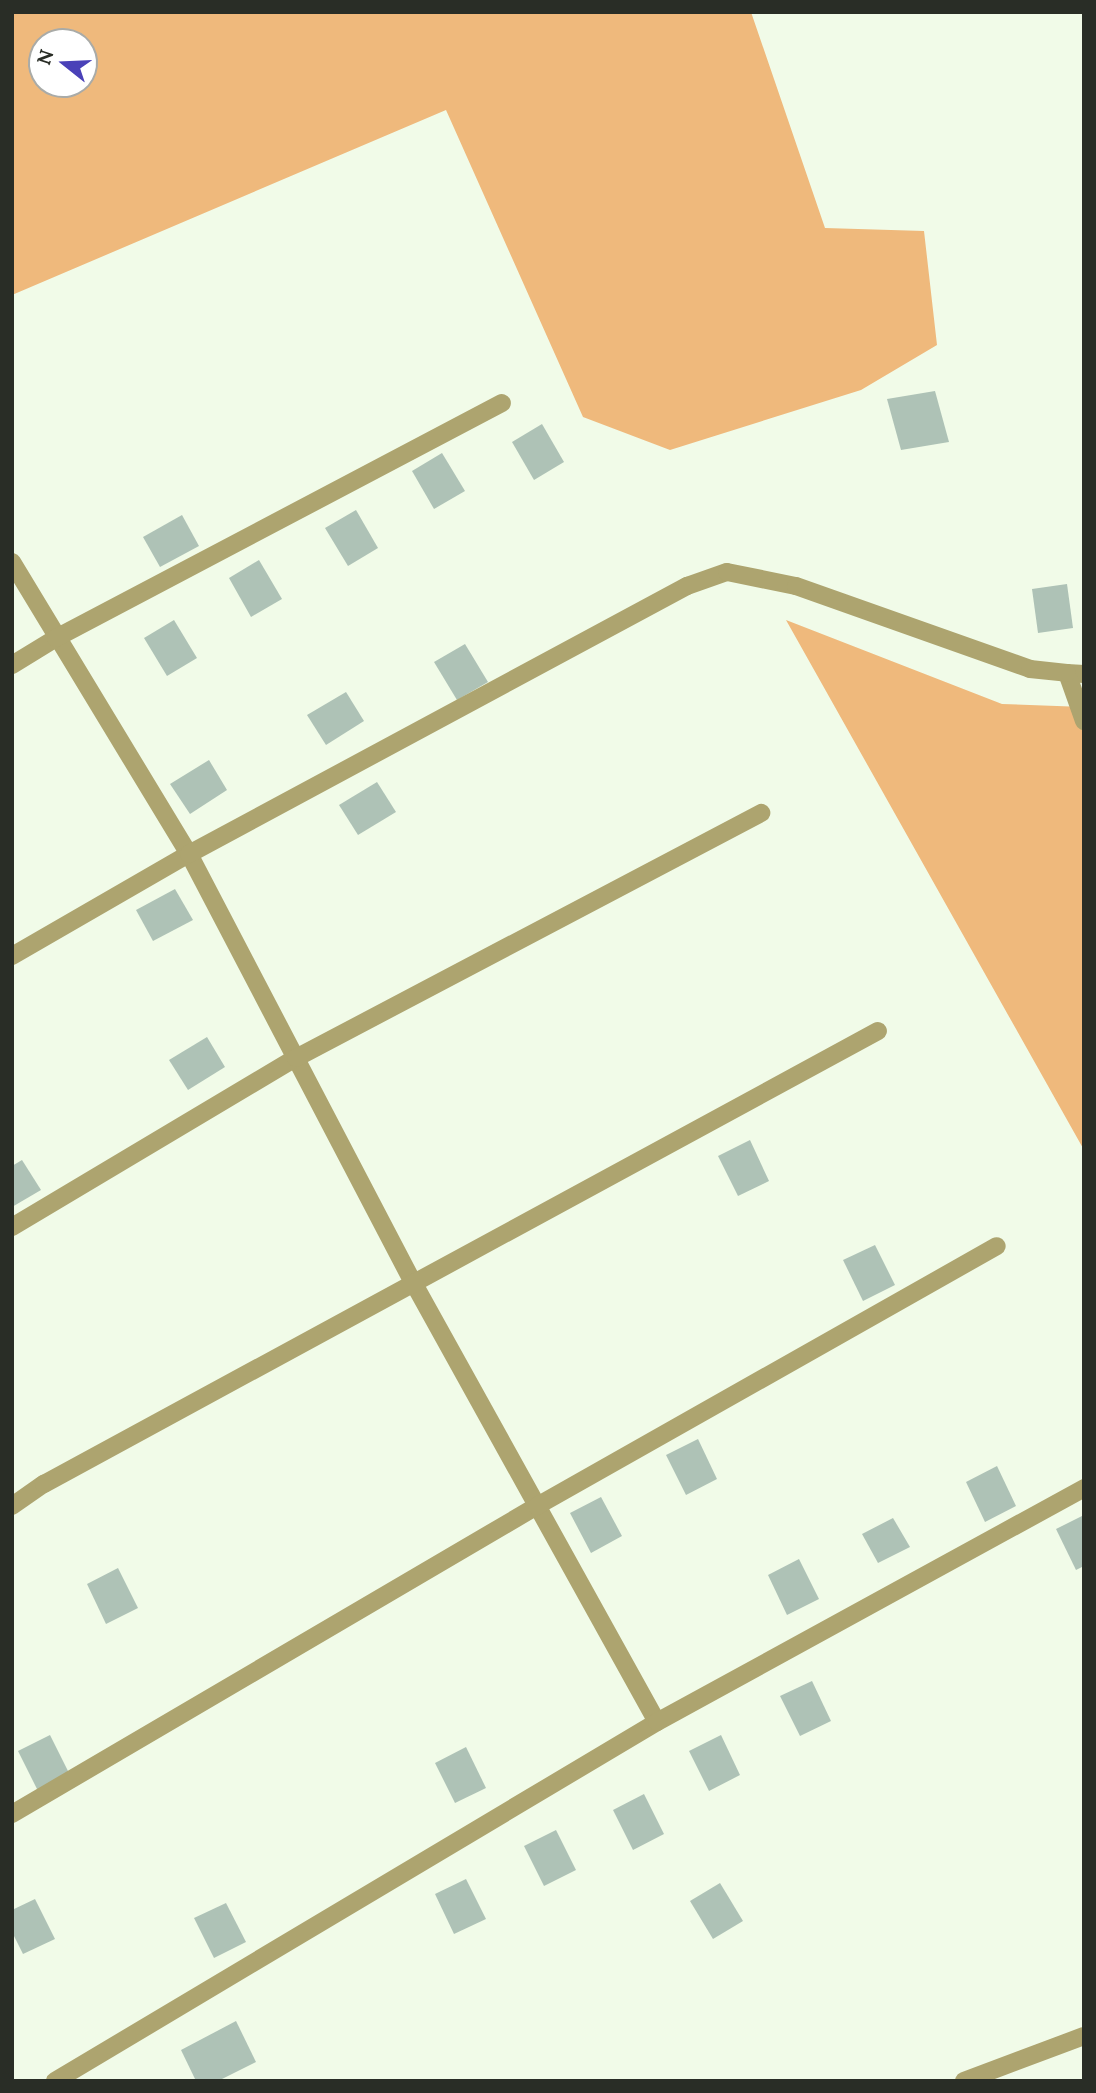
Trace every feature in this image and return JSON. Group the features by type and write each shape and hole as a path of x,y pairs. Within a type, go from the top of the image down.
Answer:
{"street":[{"path":"12,665 56,638 502,403"},
{"path":"12,562 189,854 414,1282 657,1722"},
{"path":"12,956 189,854 687,586 726,572 796,586 1030,669 1076,674 1084,721"},
{"path":"12,1227 296,1058 761,813"},
{"path":"12,1506 44,1484 878,1031"},
{"path":"12,1814 537,1506 996,1246"},
{"path":"55,2081 657,1722 1084,1488"},
{"path":"964,2081 1084,2036"}],"shaded area":[{"path":"12,12 751,12 825,228 924,231 937,345 861,390 670,450 583,417 446,110 12,295"},
{"path":"786,620 1002,704 1084,707 1084,1150"}],"building":[{"path":"935,391 949,442 901,450 887,399"},
{"path":"542,424 564,462 534,480 512,442"},
{"path":"442,453 465,491 434,509 412,471"},
{"path":"356,510 378,548 348,566 325,528"},
{"path":"182,515 199,546 160,567 143,537"},
{"path":"259,560 282,599 251,617 229,578"},
{"path":"1067,584 1073,628 1038,633 1032,589"},
{"path":"174,620 197,658 167,676 144,638"},
{"path":"465,644 488,682 457,700 434,662"},
{"path":"346,692 364,721 326,745 307,715"},
{"path":"209,760 227,790 190,814 170,784"},
{"path":"377,782 396,812 358,835 339,805"},
{"path":"175,889 193,920 153,941 136,910"},
{"path":"207,1037 225,1067 188,1090 169,1060"},
{"path":"750,1140 769,1181 738,1196 718,1156"},
{"path":"22,1160 41,1190 12,1207 12,1166"},
{"path":"875,1245 895,1285 863,1301 843,1260"},
{"path":"698,1439 717,1479 686,1495 666,1455"},
{"path":"997,1466 1016,1506 985,1522 966,1482"},
{"path":"601,1497 622,1536 591,1553 570,1513"},
{"path":"1084,1515 1084,1566 1076,1570 1056,1529"},
{"path":"893,1518 910,1547 878,1563 862,1534"},
{"path":"799,1559 819,1599 787,1615 768,1575"},
{"path":"118,1568 138,1608 106,1624 87,1584"},
{"path":"812,1681 831,1721 800,1736 780,1696"},
{"path":"50,1735 70,1775 38,1791 18,1751"},
{"path":"721,1735 740,1775 709,1791 689,1751"},
{"path":"466,1747 486,1788 455,1803 435,1763"},
{"path":"644,1794 664,1834 633,1850 613,1810"},
{"path":"556,1830 576,1870 544,1886 524,1846"},
{"path":"466,1879 486,1919 454,1934 435,1894"},
{"path":"720,1883 743,1921 713,1939 690,1901"},
{"path":"35,1899 55,1939 23,1954 12,1932 12,1910"},
{"path":"226,1903 246,1942 214,1958 194,1918"},
{"path":"236,2021 256,2062 218,2081 196,2081 181,2050"}]}
